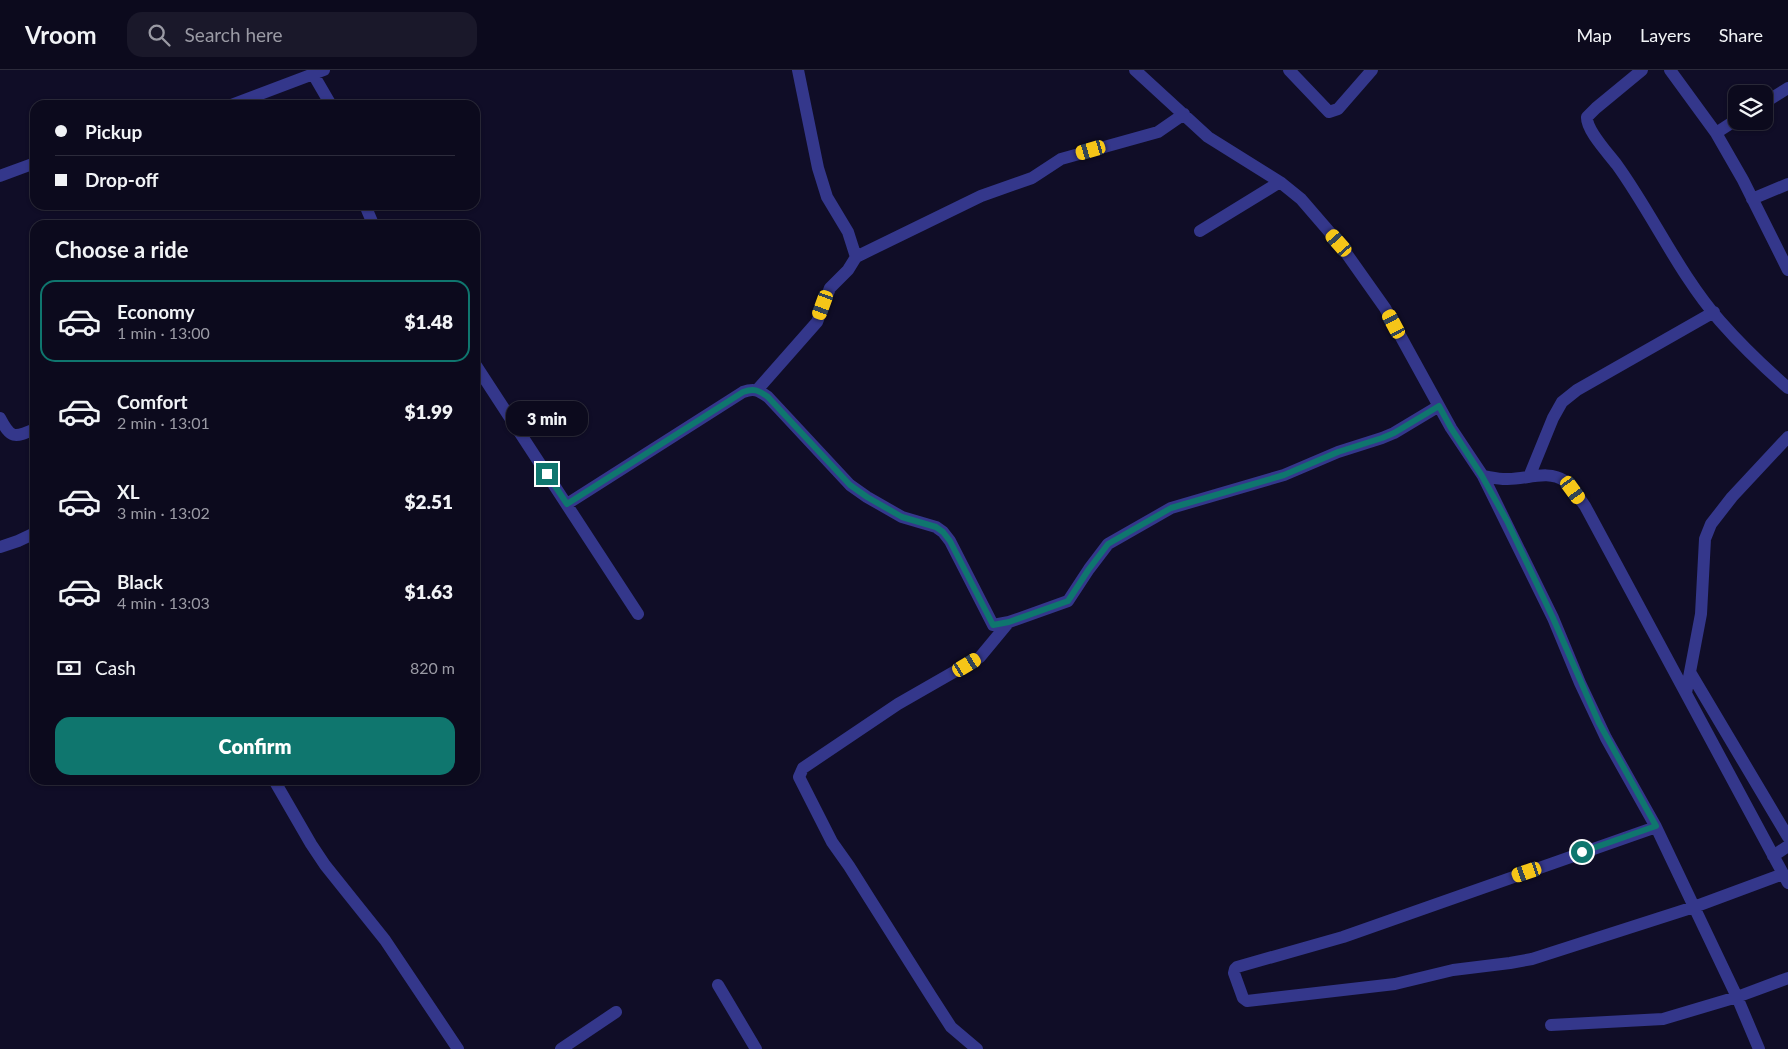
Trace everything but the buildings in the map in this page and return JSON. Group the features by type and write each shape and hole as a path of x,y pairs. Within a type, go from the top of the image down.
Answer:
{"street":[{"path":"798,70 818,168 826,197 848,232 856,257"},
{"path":"1135,70 1208,137 1280,182 1301,199 1339,243 1385,308 1451,428 1482,476 1507,521 1553,618 1599,723 1656,826 1737,997 1759,1049"},
{"path":"1289,70 1330,112 1338,109 1372,70"},
{"path":"1642,70 1587,117 1589,128 1622,173 1679,262 1714,312 1765,367 1788,388"},
{"path":"1670,70 1716,133 1788,270"},
{"path":"245,100 318,72 329,100"},
{"path":"1773,97 1788,88"},
{"path":"757,390 817,322 830,288 848,270 856,257 981,196 1032,178 1061,159 1158,132 1184,114"},
{"path":"1716,133 1728,125"},
{"path":"0,176 30,165"},
{"path":"1200,231 1280,182"},
{"path":"1752,199 1788,184"},
{"path":"1528,477 1552,418 1562,402 1577,390 1714,312"},
{"path":"480,372 638,614"},
{"path":"567,504 743,392 751,389 757,390 768,397 850,485 902,517 936,527 943,532 950,541 993,625 1009,622 1068,601 1108,544 1171,508 1284,475 1338,452 1382,438 1394,433 1439,406"},
{"path":"0,418 6,430 13,436 30,431"},
{"path":"1686,693 1701,614 1705,539 1711,524 1732,497 1788,437"},
{"path":"1482,476 1507,479 1553,477 1564,481 1573,490 1585,506 1786,878 1532,959 1453,970 1395,984 1247,1001 1243,998 1234,973 1238,967 1343,937 1656,826"},
{"path":"0,547 18,542 30,536"},
{"path":"977,1049 951,1027 832,842 799,777 803,768 898,704 980,657 1009,622"},
{"path":"1690,672 1788,837"},
{"path":"277,785 325,865 385,940 458,1049"},
{"path":"1773,856 1788,846"},
{"path":"1551,1025 1663,1019 1737,997 1788,978"},
{"path":"718,985 756,1049"},
{"path":"561,1049 616,1012"}],"route":[{"path":"547,474 567,504 743,392 751,389 757,390 768,397 850,485 902,517 936,527 943,532 950,541 993,625 1009,622 1068,601 1108,544 1171,508 1284,475 1338,452 1361,446 1394,433 1439,406 1451,428 1470,455 1507,521 1553,618 1580,683 1606,738 1656,826 1582,852"}]}
